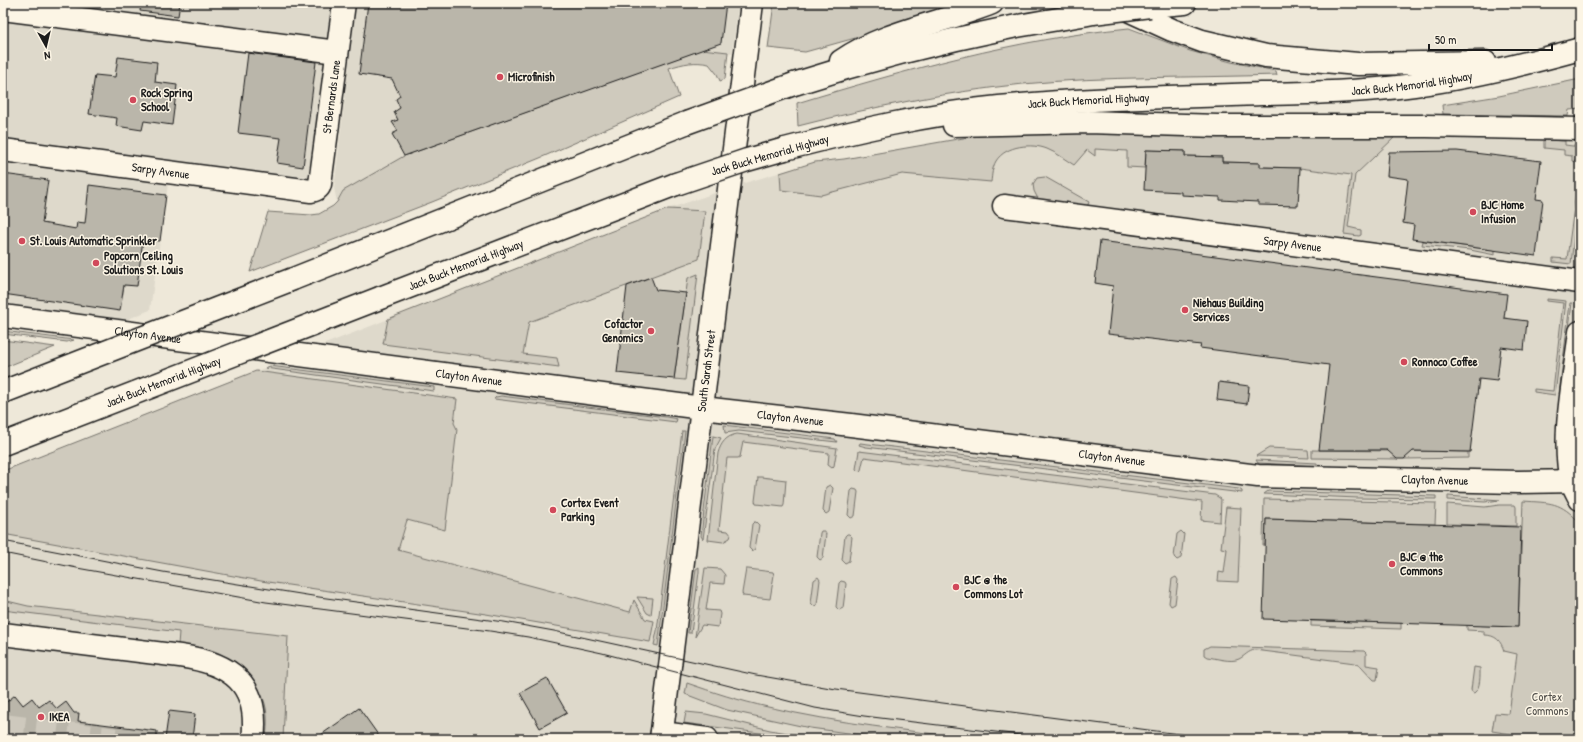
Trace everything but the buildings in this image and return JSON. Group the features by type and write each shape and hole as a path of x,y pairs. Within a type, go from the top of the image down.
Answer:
{"main road":[{"name":"St Bernards Lane","path":"317,189 320,184 344,3"},
{"name":"South Sarah Street","path":"661,736 752,3"},
{"path":"820,76 849,55 874,43 961,15 992,3"},
{"path":"1113,3 1172,30 1210,43 1266,56 1358,64 1532,62"},
{"path":"3,392 686,123 794,84 896,54 1013,27 1093,13 1185,3"},
{"path":"3,9 337,52"},
{"name":"Jack Buck Memorial Highway","path":"3,444 676,184 727,166 785,149 881,126 990,108 1124,98 1348,91 1414,85 1477,74 1532,62 1580,49"},
{"path":"881,126 1088,122 1211,126 1426,126 1580,129"},
{"name":"Sarpy Avenue","path":"3,150 311,191 317,189"},
{"name":"Sarpy Avenue","path":"1004,206 1580,282"},
{"name":"Clayton Avenue","path":"3,316 702,408 1258,476 1518,482 1577,487"},
{"path":"1577,487 1568,457 1569,427 1580,332"},
{"path":"3,634 197,658 213,663 231,673 249,694 254,713 253,739"},
{"path":"661,736 707,739"}],"shaded area":[{"path":"3,3 334,3 311,174 308,176 297,177 3,140"},
{"name":"Microfinish","path":"356,3 739,3 732,53 702,49 343,191 337,202 334,188"},
{"path":"1237,134 1580,142 1580,739 3,739 3,471 668,209 741,184 815,162 844,159 969,137"},
{"path":"3,162 168,184 150,310 126,320 3,303"}],"green space":[{"path":"774,3 970,3 920,20 805,52 768,48"},
{"path":"1129,28 1190,51 1231,62 1276,71 1277,75 1118,78 1023,84 966,91 910,101 798,126 797,103 962,57 1045,40"},
{"path":"702,49 728,52 725,79 720,81 717,74 709,64 689,63 669,68 679,97 540,158 432,202 250,272 268,212 311,215 319,214 333,206 343,191 404,156"},
{"path":"1580,79 1580,109 1569,110 1568,116 1443,114 1442,105 1499,96"},
{"path":"1020,132 1395,137 1355,175 1348,227 1361,230 1361,235 1359,236 1344,234 1351,175 1300,168 1260,167 1260,163 1222,162 1222,157 1185,156 1185,151 1146,150 1145,168 1127,167 1127,151 1095,149 1095,156 1087,150 1074,165 1047,149 1027,146 1013,149 1000,156 994,166 991,182 902,174 821,195 781,190 780,173 815,162 844,159 969,137"},
{"path":"1544,140 1565,141 1565,145 1580,147 1580,162 1572,161 1572,156 1564,155 1564,150 1544,148"},
{"path":"1580,162 1580,184 1571,264 1553,262 1553,258 1567,259"},
{"path":"1045,177 1089,202 1087,207 1038,199 1034,191 1033,184 1037,178"},
{"path":"668,209 705,211 699,259 529,322 523,354 557,358 559,367 383,344 388,319"},
{"path":"1423,241 1495,250 1495,255 1470,250 1422,245"},
{"path":"698,274 685,380 674,379 688,278"},
{"path":"1547,299 1566,301 1555,395 1534,392 1534,389 1553,391 1563,303 1547,301"},
{"path":"1570,303 1572,303 1561,395 1559,394"},
{"path":"3,331 74,340 67,342 3,334"},
{"path":"3,340 55,347 3,368"},
{"path":"270,366 434,387 434,391 265,368"},
{"path":"256,371 457,399 454,423 457,429 445,530 407,520 398,550 630,612 634,600 645,619 654,621 650,642 486,614 261,581 3,534 3,471"},
{"path":"501,396 677,419 676,422 494,399"},
{"path":"724,425 835,439 837,442 739,431 725,433"},
{"path":"682,431 685,431 658,646 654,645"},
{"path":"737,434 837,448 834,466 832,468 828,465 829,453 743,442 740,457 727,458 719,530 728,531 731,535 730,538 723,542 708,540 718,453 724,440"},
{"path":"713,436 721,438 715,449 703,539 701,536"},
{"path":"860,443 1239,489 1242,493 866,447 859,445"},
{"path":"1269,448 1308,450 1309,458 1256,456"},
{"path":"1312,450 1394,451 1397,459 1312,458"},
{"path":"859,451 1215,495 1221,499 1220,522 1201,520 1202,502 864,457 861,470 859,472 856,469"},
{"path":"1406,451 1468,452 1468,458 1404,459"},
{"path":"1256,460 1317,463 1317,466 1258,463"},
{"path":"758,477 786,480 783,507 756,504 755,501"},
{"path":"830,485 833,488 829,512 826,514 823,511 826,487"},
{"path":"853,489 857,490 858,492 855,516 851,518 848,515 851,491"},
{"path":"1268,491 1436,496 1436,499 1358,498 1264,494"},
{"path":"1448,496 1500,500 1485,502 1448,500"},
{"path":"1264,499 1436,503 1435,524 1266,519 1265,545 1263,545"},
{"name":"Cortex Commons","path":"1523,501 1554,504 1567,511 1580,523 1580,739 1517,739 1511,734 1492,731 1495,713 1509,714 1517,654 1504,651 1501,644 1495,637 1484,635 1484,631 1467,630 1467,625 1518,627"},
{"path":"1447,504 1485,507 1515,505 1516,526 1447,524"},
{"path":"1226,507 1241,508 1238,582 1218,581 1219,572 1224,573 1227,549 1221,548"},
{"path":"754,522 759,525 755,549 752,551 749,548 752,524"},
{"path":"821,531 824,531 826,534 823,558 820,560 817,557"},
{"path":"1181,531 1184,534 1181,558 1177,560 1174,557 1177,534"},
{"path":"847,534 852,537 849,561 845,563 842,560 845,536"},
{"path":"699,567 691,633 688,633 696,569"},
{"path":"705,568 720,569 725,575 724,584 710,583 706,610 719,611 720,614 718,627 702,625 695,637"},
{"path":"746,569 773,572 774,575 770,599 743,596 742,593"},
{"path":"818,577 820,580 817,605 814,606 811,603 814,580"},
{"path":"1176,577 1178,580 1175,604 1171,606 1169,603 1172,579"},
{"path":"841,581 845,582 846,584 843,608 839,610 836,607 839,583"},
{"path":"637,597 653,598 651,615 647,613"},
{"path":"3,600 28,606 288,636 283,739 266,739 266,708 259,689 246,672 229,659 211,650 178,645 179,632 3,610"},
{"path":"1311,621 1401,623 1401,629 1311,626"},
{"path":"1210,646 1364,651 1366,653 1366,665 1379,667 1377,680 1374,680 1361,666 1355,663 1255,650 1248,652 1239,659 1228,660 1207,657 1204,655 1204,649"},
{"path":"1474,667 1480,668 1480,674 1479,685 1474,693 1471,690"},
{"path":"687,683 758,705 794,713 873,726 978,739 893,739 810,728 727,710 685,694"},
{"path":"686,712 706,714 770,730 824,739 805,739 684,723"}],"tunnel":[{"path":"3,725 115,739"}],"tram line":[{"path":"3,541 163,572 319,597 504,622 554,631 756,675 836,689 1217,739"},
{"path":"3,553 266,602 528,637 602,653 815,708 864,716 1053,739"}],"place":[{"name":"Microfinish","path":"500,77"},
{"name":"Rock Spring School","path":"133,100"},
{"name":"BJC Home Infusion","path":"1473,212"},
{"name":"St. Louis Automatic Sprinkler","path":"22,241"},
{"name":"Popcorn Ceiling Solutions St. Louis","path":"96,263"},
{"name":"Niehaus Building Services","path":"1185,310"},
{"name":"Cofactor Genomics","path":"651,331"},
{"name":"Ronnoco Coffee","path":"1404,362"},
{"name":"Cortex Event Parking","path":"553,510"},
{"name":"BJC @ the Commons","path":"1392,564"},
{"name":"BJC @ the Commons Lot","path":"956,587"},
{"name":"IKEA","path":"41,717"}]}
